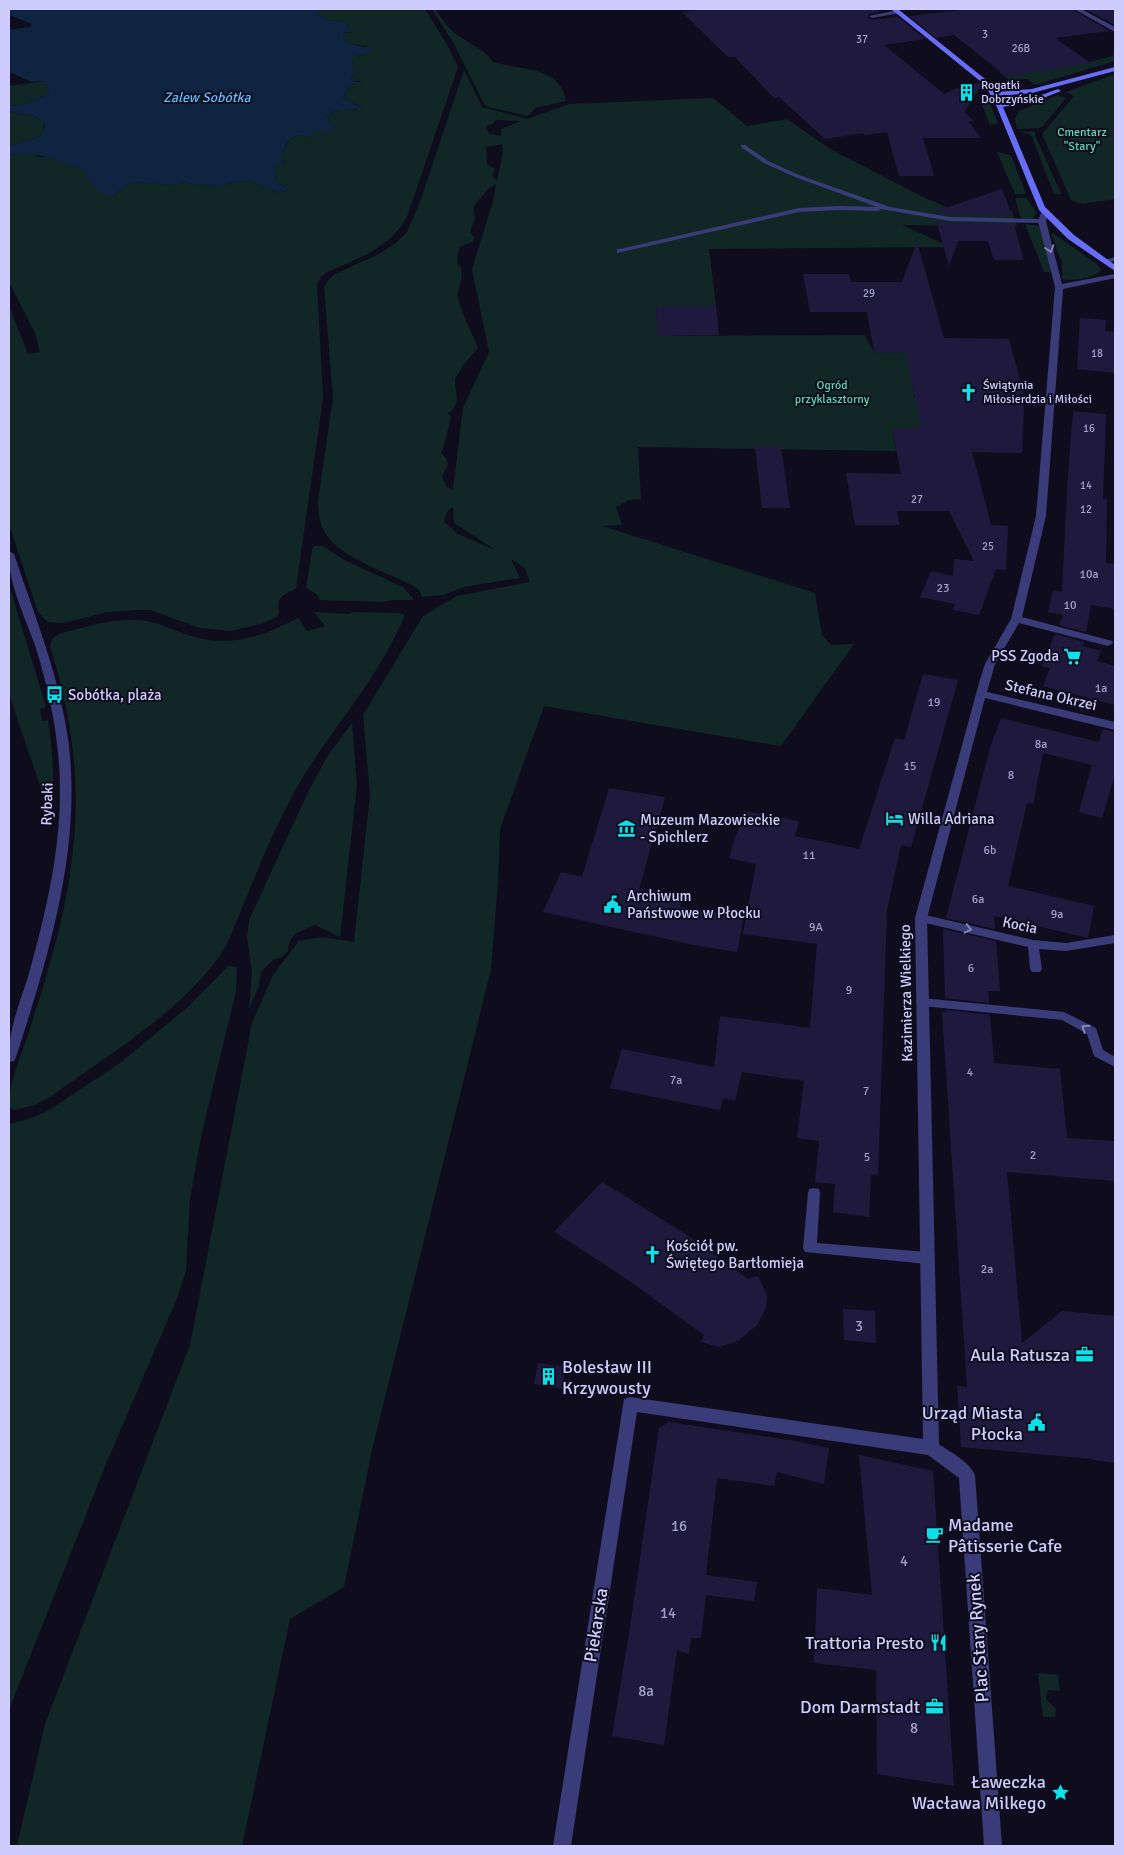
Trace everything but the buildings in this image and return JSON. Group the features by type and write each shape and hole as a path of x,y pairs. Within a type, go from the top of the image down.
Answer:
{"street":[{"path":"1077,9 1115,30"},
{"path":"896,10 982,79 994,94 1036,196 1045,212 1071,237 1115,269"},
{"path":"994,94 1032,91 1115,70"},
{"path":"999,105 1039,99 1090,77"},
{"path":"1042,221 1045,212"},
{"name":"Kazimierza Wielkiego","path":"931,1448 921,918 981,694 990,664 1016,619 1041,516 1059,287 1042,221"},
{"path":"1059,287 1115,276"},
{"name":"Rybaki","path":"9,554 56,703 65,761 65,814 56,892 25,1008 9,1057"},
{"path":"1016,619 1108,644"},
{"name":"Stefana Okrzei","path":"981,694 1115,726"},
{"name":"Piekarska","path":"562,1846 630,1404 931,1448"},
{"name":"Plac Stary Rynek","path":"931,1448 967,1475 993,1846"}],"lane":[{"path":"872,16 896,10"},
{"path":"743,146 766,162 797,176 858,199 900,211"},
{"path":"620,251 799,210 839,208 900,211 950,219 1042,221"},
{"path":"1105,261 1115,259"},
{"name":"Kocia","path":"921,918 1033,944 1066,946 1115,939"},
{"path":"1033,944 1036,969"},
{"path":"922,1002 1064,1016 1092,1031 1098,1053 1115,1062"},
{"path":"814,1193 810,1248 928,1258"}],"green space":[{"path":"318,9 425,9 458,67 407,217 391,238 371,252 325,273 317,285 323,398 296,588 280,599 277,617 261,624 230,631 200,628 150,610 107,612 64,623 48,622 38,612 9,524 9,306 28,354 40,352 35,333 9,282 9,155 27,152 39,157 52,157 88,172 113,196 131,182 179,185 181,181 197,185 223,186 232,182 250,181 279,193 288,190 276,181 274,166 285,162 280,160 287,143 293,137 311,137 315,131 333,131 335,127 326,117 330,114 339,110 363,108 343,98 350,85 362,81 352,81 351,75 362,72 352,72 353,56 363,55 367,46 350,44 343,38 345,32 351,33 352,30 349,29 345,22 327,20 317,14"},
{"path":"432,9 435,9 452,31 480,49 493,62 548,75 556,81 566,101 535,108 528,116 488,107 484,104 454,44"},
{"path":"1115,55 1115,61 1035,85 1027,79 1009,80 999,72 1058,68 1087,63"},
{"name":"Ogród przyklasztorny","path":"464,70 482,107 527,119 569,104 713,98 747,126 787,119 830,149 925,198 956,211 1012,211 1017,227 902,225 951,247 709,249 716,306 656,306 658,336 865,335 874,352 922,353 928,382 912,382 914,397 940,429 892,428 896,451 638,447 641,499 629,500 616,507 622,525 602,526 815,593 822,635 831,645 854,644 781,746 544,706 500,829 491,969 372,1450 344,1587 290,1619 242,1846 17,1846 45,1724 190,1345 252,1023 273,975 299,941 322,937 354,942 370,795 363,715 423,616 457,596 530,582 525,568 511,559 520,578 464,587 443,595 422,597 419,590 410,584 350,556 330,540 321,524 318,501 333,398 324,287 335,274 379,254 396,243 407,232 420,202","holes":["496,120 521,121 501,129 501,136 489,134 486,126 493,124","502,144 503,152 497,181 492,175 495,169 487,164 486,147","496,184 493,201 472,269 489,352 463,408 453,490 447,487 442,477 448,464 446,458 441,453 451,417 448,413 455,406 457,398 455,379 464,364 478,348 457,296 462,277 461,268 457,262 459,247 473,242 474,237 470,232 475,218 473,207 488,189","453,507 454,523 497,551 458,534 444,522"]},
{"name":"Cmentarz \"Stary\"","path":"1115,74 1115,199 1082,204 1071,200 1042,134 1074,96 1066,92"},
{"path":"46,81 49,94 22,105 9,106 9,86"},
{"path":"1058,95 1066,98 1043,126 1039,128 1017,129 1015,119 1019,111"},
{"path":"986,97 998,123 990,125 980,100"},
{"path":"9,112 34,116 45,123 43,133 36,138 9,146"},
{"path":"1017,131 1035,132 1061,194 1054,194 1032,137 1029,134"},
{"path":"997,152 1011,155 1026,194 1015,194"},
{"path":"1015,198 1026,198 1037,213 1032,219 1021,218"},
{"path":"1025,224 1040,226 1051,272 1044,272"},
{"path":"1053,233 1098,265 1101,269 1100,272 1081,279 1062,279 1062,263 1051,234"},
{"path":"314,546 323,546 344,560 403,587 413,600 383,602 320,600 318,595 306,588"},
{"path":"9,585 46,707 40,709 42,721 48,720 51,745 53,781 51,818 9,694"},
{"path":"314,612 348,614 353,612 398,613 404,614 404,617 382,660 316,757 292,797 271,839 226,946 191,989 146,1029 50,1097 35,1105 14,1110 9,1107 9,1098 15,1072 44,984 66,897 76,815 71,734 50,646 52,639 61,633 90,626 110,622 140,620 191,636 220,641 233,640 260,635 298,618 307,631 325,626"},
{"path":"352,723 357,785 340,937 315,925 296,934 290,940 288,951 282,957 274,959 261,972 259,986 249,1009 252,970 247,938 249,920 308,792 327,757"},
{"path":"228,966 237,967 236,991 201,1137 190,1199 186,1271 178,1296 106,1464 10,1707 9,1124 46,1112 120,1063 188,1007"},
{"path":"1038,1673 1058,1675 1060,1691 1048,1690 1046,1699 1056,1709 1055,1717 1043,1717"}],"water":[{"name":"Zalew Sobótka","path":"9,9 318,9 317,14 327,20 345,22 349,29 358,31 355,33 345,32 343,38 350,44 372,48 371,52 353,57 352,72 362,72 351,75 352,81 366,83 350,85 343,98 364,108 334,112 326,117 335,127 333,131 315,131 311,137 293,137 287,143 281,160 285,163 274,166 276,181 289,189 279,193 250,181 232,182 223,186 197,185 181,181 179,185 131,182 113,196 108,196 95,187 86,177 87,172 58,161 30,154 9,155 9,146 36,138 43,133 45,123 34,116 9,112 9,106 22,105 49,94 45,81 31,82 10,72 9,30 30,27 32,24 9,15"}],"place":[{"name":"Rogatki Dobrzyńskie","path":"967,92"},
{"name":"Świątynia Miłosierdzia i Miłości","path":"969,392"},
{"name":"PSS Zgoda","path":"1073,656"},
{"name":"Sobótka, plaża","path":"54,695"},
{"name":"Willa Adriana","path":"894,819"},
{"name":"Muzeum Mazowieckie - Spichlerz","path":"626,829"},
{"name":"Archiwum Państwowe w Płocku","path":"613,905"},
{"name":"Kościół pw. Świętego Bartłomieja","path":"652,1255"},
{"name":"Aula Ratusza","path":"1084,1355"},
{"name":"Bolesław III Krzywousty","path":"548,1377"},
{"name":"Urząd Miasta Płocka","path":"1037,1423"},
{"name":"Madame Pâtisserie Cafe","path":"934,1535"},
{"name":"Trattoria Presto","path":"938,1643"},
{"name":"Dom Darmstadt","path":"934,1707"},
{"name":"Ławeczka Wacława Milkego","path":"1060,1792"}]}
